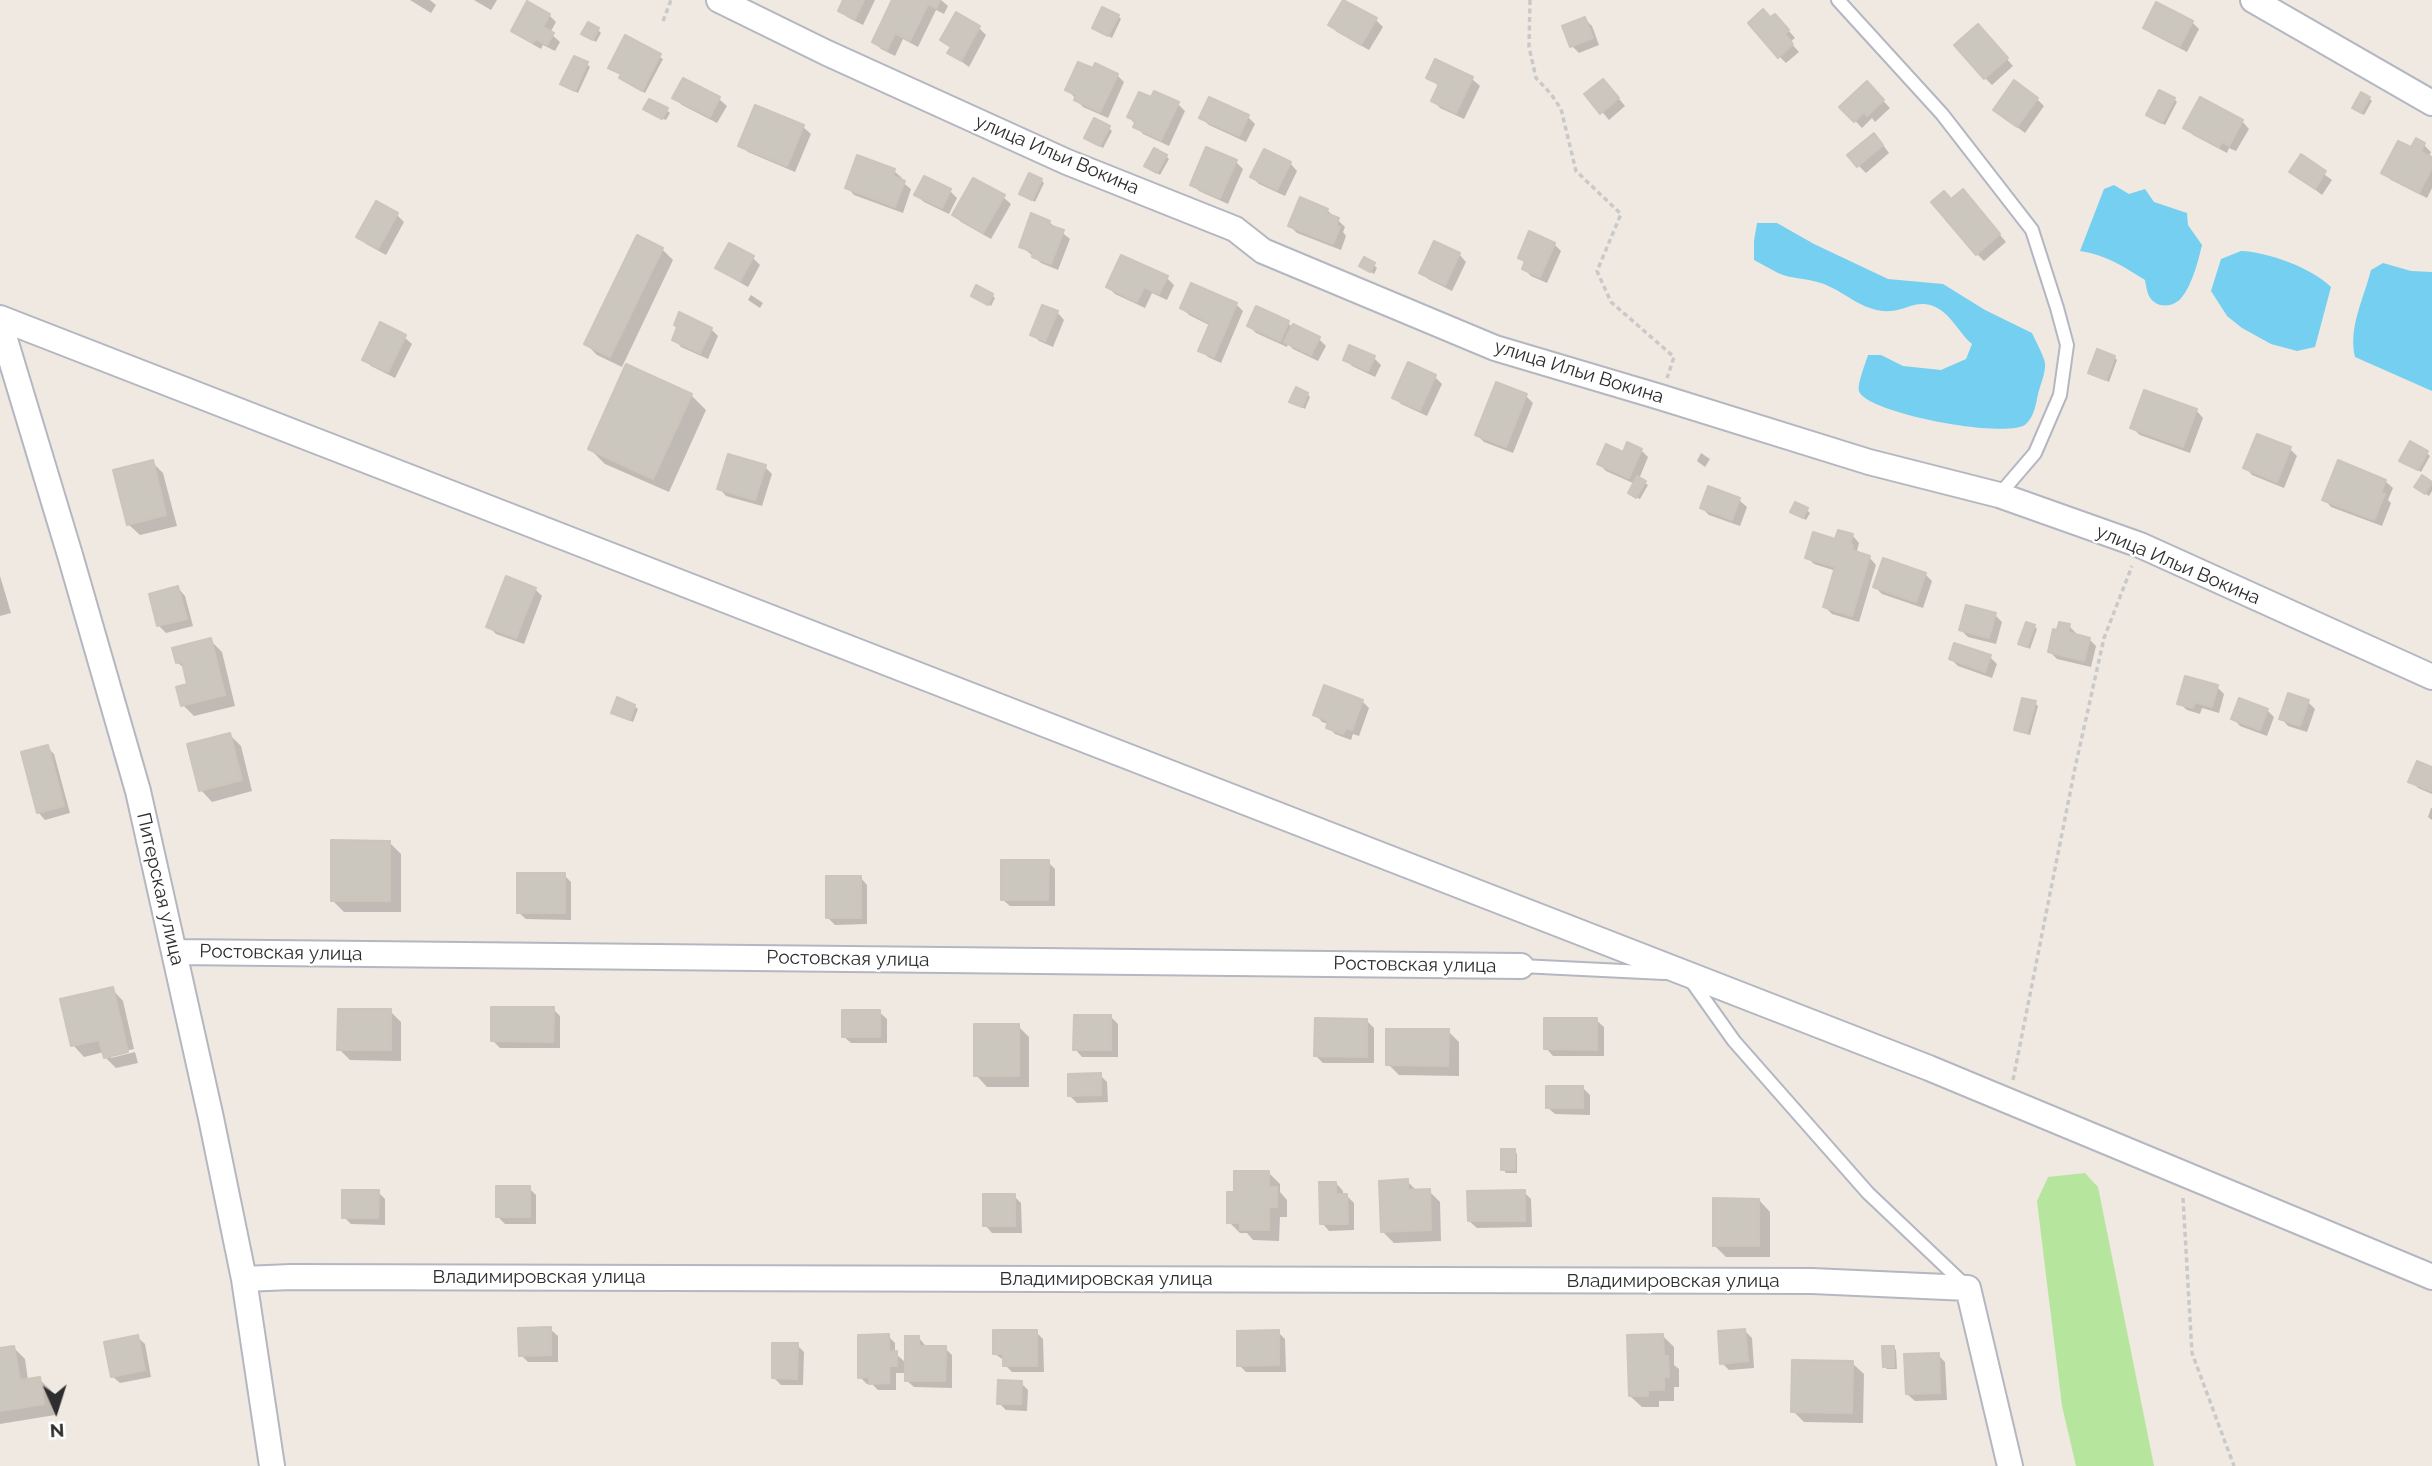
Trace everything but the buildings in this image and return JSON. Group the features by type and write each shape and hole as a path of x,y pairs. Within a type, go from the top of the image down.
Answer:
{"street":[{"name":"улица Ильи Вокина","path":"719,0 755,7 1067,162 1235,229 1263,251 1495,348 1868,462 2000,495 2140,545 2432,677"},
{"path":"2253,0 2432,103"},
{"path":"0,321 2010,1101 2432,1277"},
{"name":"Питерская улица","path":"0,321 138,791 244,1279 272,1466"},
{"name":"Ростовская улица","path":"175,952 1521,966"},
{"name":"Владимировская улица","path":"244,1279 1812,1281 1968,1288"},
{"path":"1968,1288 2010,1466"}],"lane":[{"path":"1838,0 1942,114 2032,230 2067,345 2060,395 2035,453 2000,495"},
{"path":"1521,966 1686,974 1734,1041 1868,1193 1968,1288"}],"path":[{"path":"663,21 671,0"},
{"path":"1530,0 1529,47 1536,78 1561,109 1576,171 1621,214 1597,271 1611,302 1674,357 1660,397"},
{"path":"2010,1101 2104,638 2140,545"},
{"path":"2182,1171 2192,1353 2234,1466"}],"green space":[{"path":"2085,1173 2098,1187 2154,1466 2076,1466 2062,1406 2037,1201 2048,1177"}],"water":[{"path":"2114,185 2129,194 2145,189 2154,202 2187,213 2188,225 2202,245 2195,272 2179,301 2165,306 2156,303 2149,296 2145,280 2106,258 2080,251 2104,189"},
{"path":"1757,223 1777,223 1888,279 1943,284 1985,310 2032,333 2045,367 2029,421 2014,428 1967,426 1910,415 1885,408 1867,399 1859,388 1868,355 1881,355 1903,366 1941,370 1966,359 1972,344 1944,313 1933,306 1916,305 1891,311 1872,309 1816,281 1783,275 1754,260"},
{"path":"2241,251 2264,254 2289,262 2331,287 2315,347 2297,351 2271,344 2227,316 2211,291 2221,259"},
{"path":"2383,263 2411,271 2432,272 2432,391 2355,357 2353,346 2358,313 2371,270"}]}
